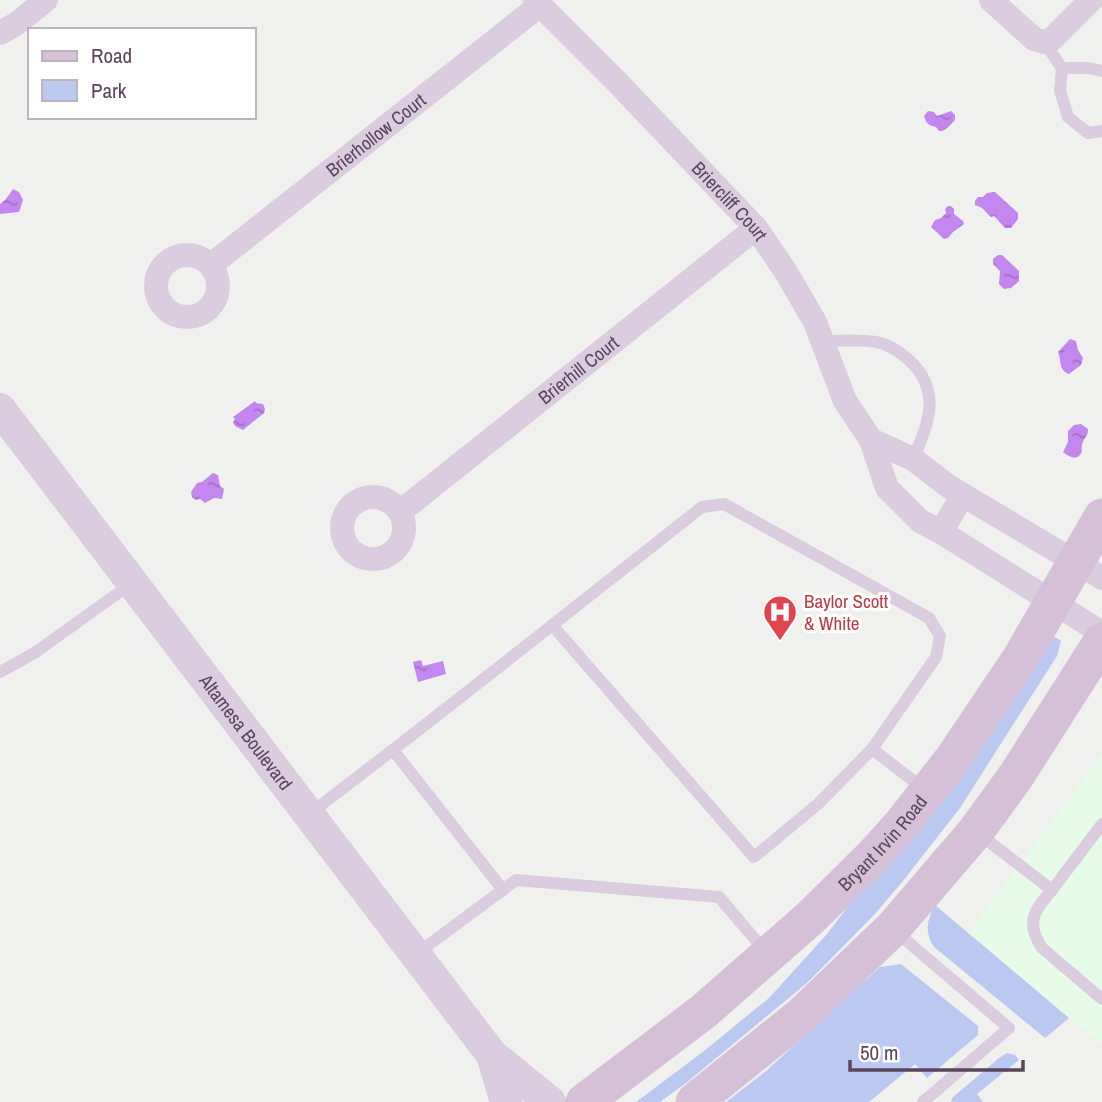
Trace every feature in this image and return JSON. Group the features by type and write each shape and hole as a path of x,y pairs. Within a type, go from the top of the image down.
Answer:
{"main road":[{"name":"Bryant Irvin Road","path":"584,1102 704,1011 809,919 873,856 928,792 987,709 1053,602 1089,571 1102,517"},
{"path":"694,1102 802,1015 892,929 976,831 1016,776 1102,642"}],"street":[{"path":"0,33 46,0"},
{"path":"990,0 1034,40 1044,41 1052,39 1091,0"},
{"name":"Briercliff Court","path":"538,3 756,229 815,322 845,401 871,440 887,488 920,521 1102,633"},
{"name":"Brierhollow Court","path":"211,265 538,3"},
{"name":"Brierhill Court","path":"400,512 756,229"},
{"name":"Altamesa Boulevard","path":"0,409 492,1055 550,1102"},
{"path":"871,440 914,459 948,486 1089,571"},
{"path":"941,532 963,495"},
{"name":"Altamesa Boulevard","path":"492,1055 506,1102"}],"lane":[{"path":"1044,41 1062,68 1060,90 1068,117 1088,133 1102,131"},
{"path":"1062,68 1102,71"},
{"path":"822,341 877,342 904,355 917,367 927,381 930,401 927,423 914,459"},
{"path":"308,815 702,507 724,504 929,618 940,636 936,657 872,749 818,804 754,857 552,625"},
{"path":"0,672 36,652 132,582"},
{"path":"872,749 928,792"},
{"path":"393,750 503,890"},
{"path":"1102,824 1034,916 1037,942 1102,999"},
{"path":"976,831 1052,890"},
{"path":"415,955 516,880 719,897 769,954"},
{"path":"892,929 1009,1028 923,1102"}],"shaded area":[{"path":"1102,754 1102,1045 968,933"}],"green space":[{"path":"1055,637 1061,641 1057,656 960,808 874,915 808,982 686,1083 660,1102 636,1102 769,998 828,933 1036,655"},
{"path":"935,905 1069,1018 1045,1038 934,947 928,926"},
{"path":"901,964 978,1026 978,1035 927,1078 915,1064 869,1102 726,1102 765,1072 880,967"},
{"path":"1007,1053 1015,1055 1019,1060 977,1094 983,1102 951,1102 952,1098"}],"water":[{"path":"928,111 937,116 951,111 955,120 946,129 939,131 926,121 924,116"},
{"path":"13,189 19,192 23,200 19,212 0,214 0,204"},
{"path":"995,192 1018,213 1018,219 1011,228 1005,228 994,216 991,217 975,205 978,197"},
{"path":"948,206 954,209 954,214 964,224 944,239 931,227 935,220 946,213"},
{"path":"1002,255 1019,271 1019,281 1011,288 1004,289 999,284 1000,271 993,264 993,259"},
{"path":"1070,339 1076,341 1083,358 1081,365 1069,374 1062,368 1058,352"},
{"path":"255,401 263,404 264,413 243,430 235,426 233,417"},
{"path":"1081,424 1088,429 1082,451 1078,456 1071,457 1063,452 1068,442 1068,431 1074,425"},
{"path":"213,473 218,475 220,486 224,489 222,499 214,498 205,503 200,499 196,500 191,492 197,483"},
{"path":"421,660 423,666 443,661 446,674 418,682 413,662"}],"place":[{"name":"Baylor Scott & White","path":"780,642"}]}
